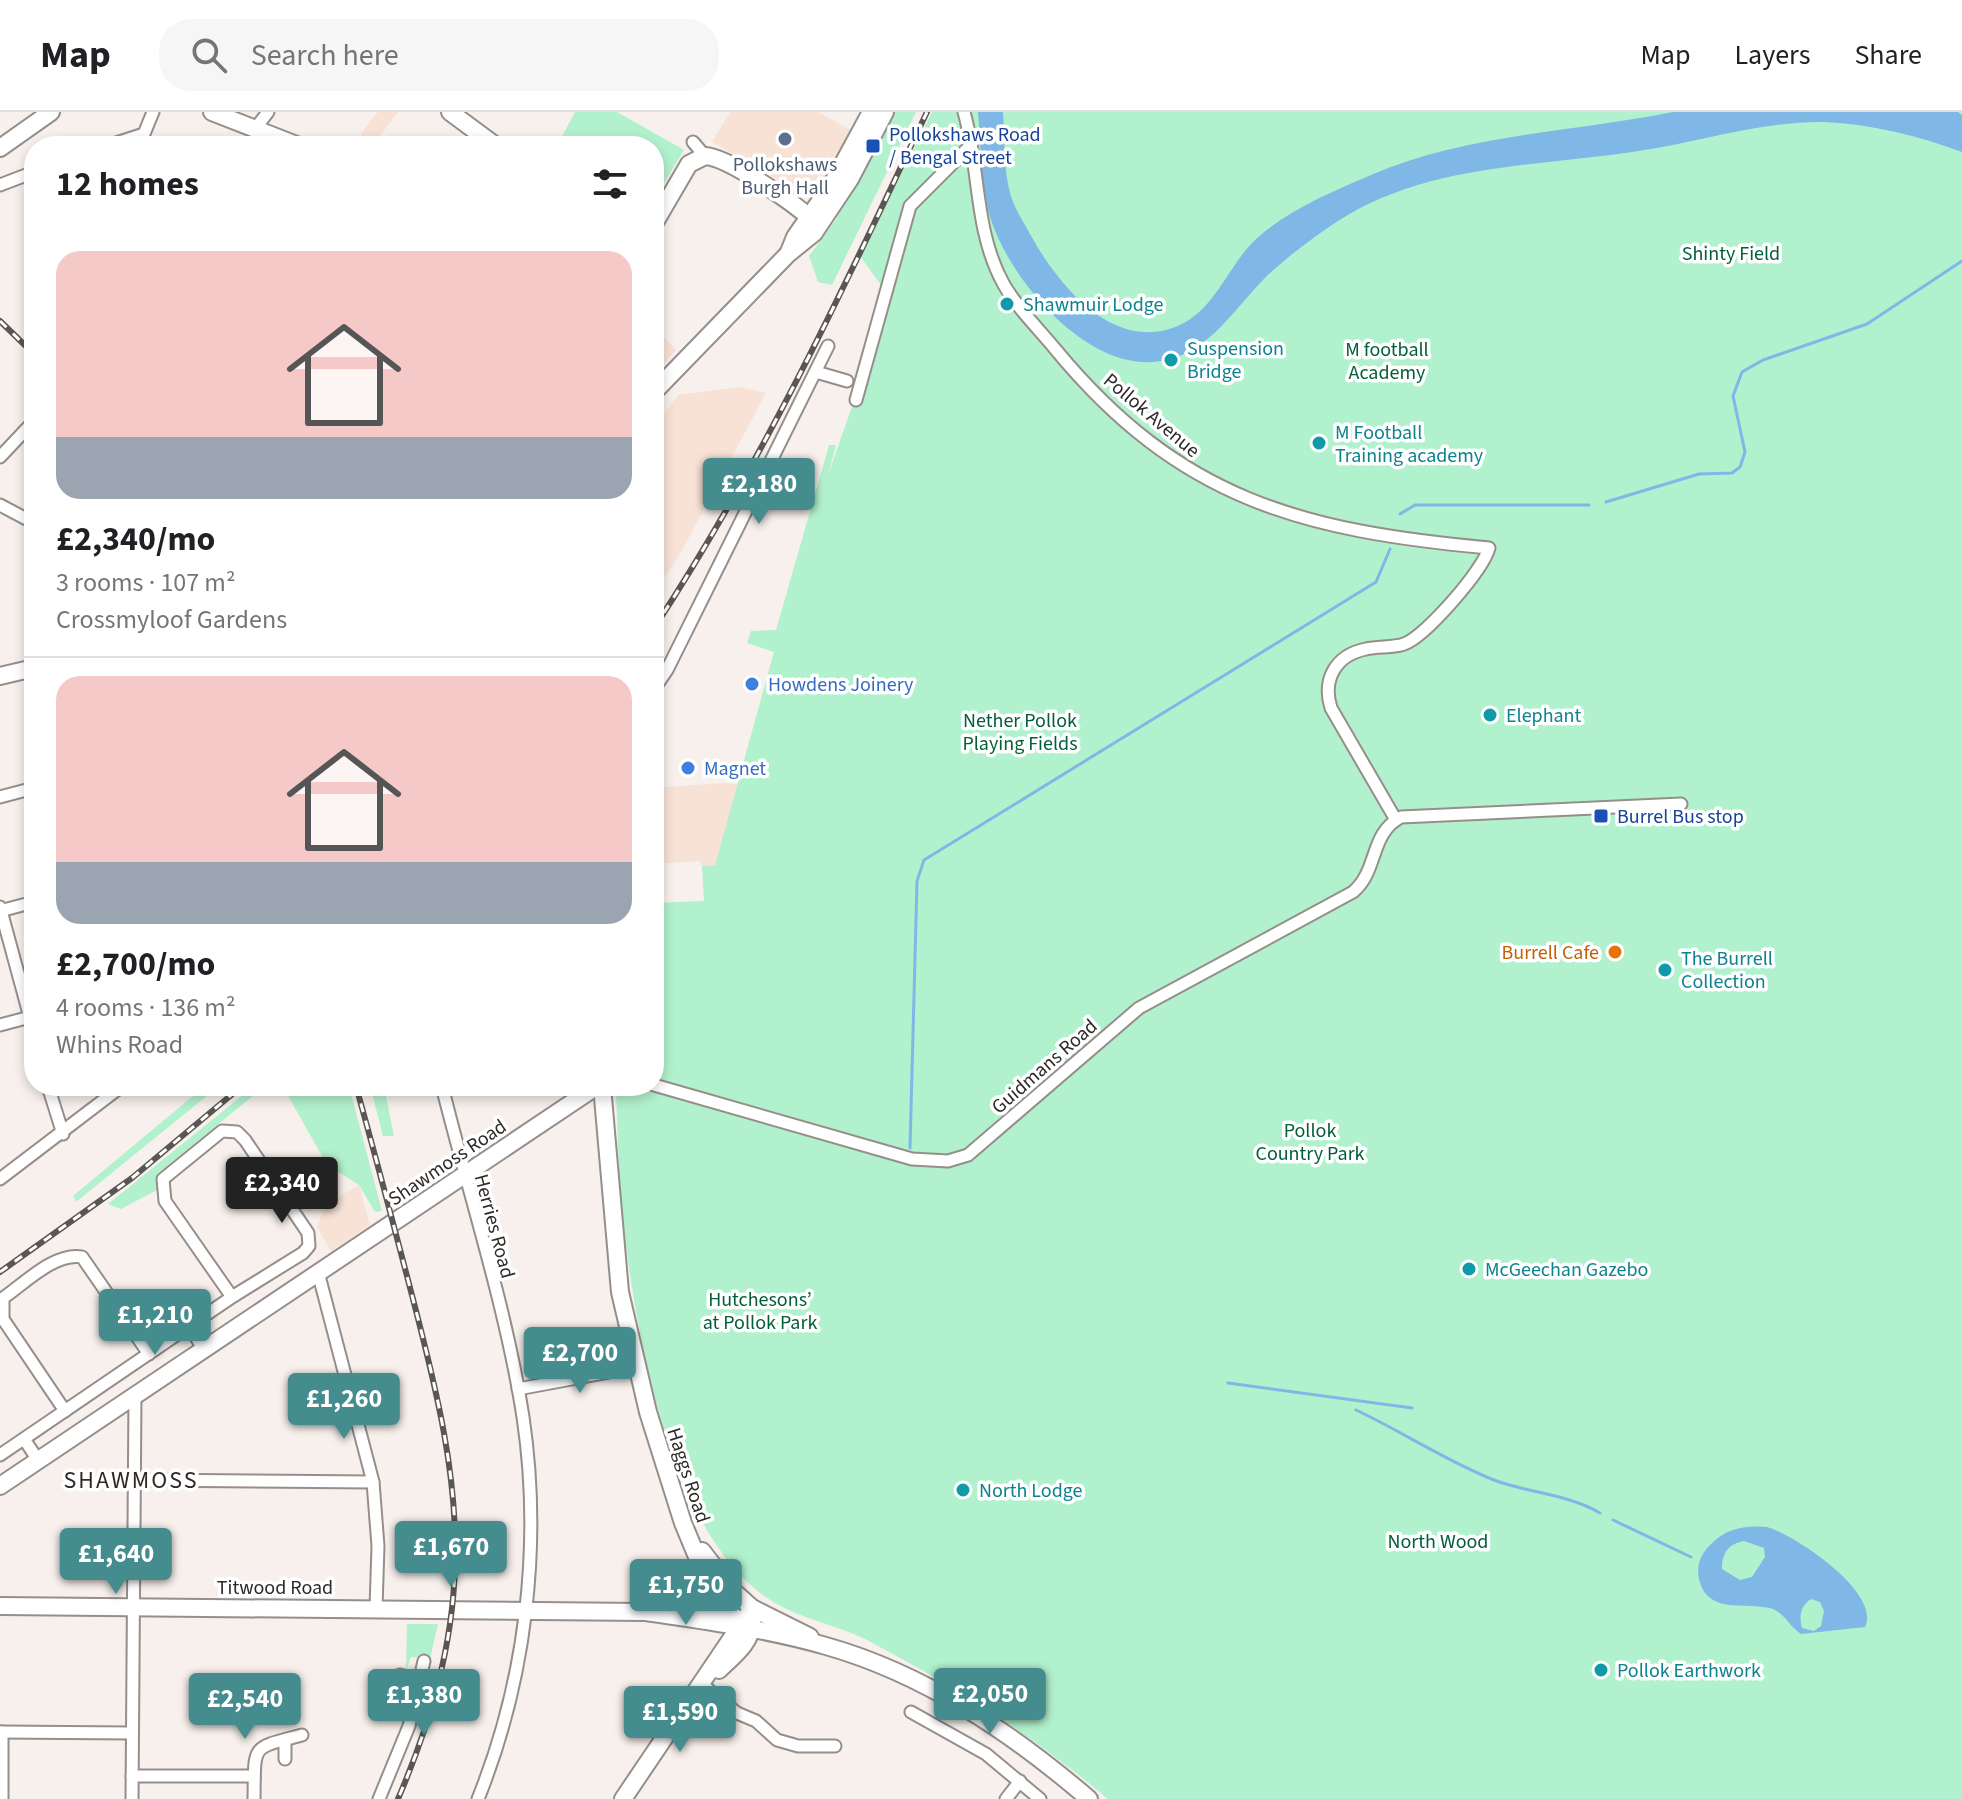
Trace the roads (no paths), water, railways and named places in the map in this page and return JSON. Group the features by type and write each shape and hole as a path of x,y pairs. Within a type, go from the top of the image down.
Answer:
{"main road":[{"path":"0,148 51,112"},
{"path":"212,112 273,136"},
{"path":"788,254 795,237 810,218 871,112"},
{"path":"664,379 788,254 803,244 825,218 885,112"},
{"path":"453,113 483,136"},
{"path":"664,207 689,164 705,156 722,160 793,203 810,218"},
{"path":"0,676 24,670"},
{"name":"Shawmoss Road","path":"0,1486 584,1096"},
{"name":"Haggs Road","path":"600,1096 616,1264 636,1367 683,1523 712,1593 723,1609 747,1627"},
{"path":"683,1523 716,1571 752,1608 828,1647 970,1710 1035,1753 1089,1799"},
{"name":"Titwood Road","path":"0,1606 646,1612 747,1627 828,1647"},
{"name":"Titwood Road","path":"646,1612 672,1607 752,1608"},
{"path":"623,1799 747,1627 752,1608"}],"street":[{"path":"138,136 144,134 153,112"},
{"path":"255,129 268,112"},
{"name":"Pollok Avenue","path":"964,112 972,144 976,190 988,242 1003,284 1075,373 1135,430 1193,473 1298,519 1405,540 1489,548 1486,562 1432,621 1405,644 1350,654 1330,675 1327,689 1331,708 1396,820"},
{"path":"693,142 705,156"},
{"path":"856,400 910,206 972,144"},
{"path":"0,185 24,176"},
{"path":"664,669 828,346"},
{"path":"816,372 847,381"},
{"path":"0,457 24,432"},
{"path":"0,505 24,518"},
{"path":"0,797 24,791"},
{"path":"1396,820 1405,816 1681,804"},
{"name":"Guidmans Road","path":"664,1088 912,1159 956,1160 968,1155 1139,1008 1353,892 1368,877 1384,828 1396,820"},
{"path":"24,904 0,910 24,990"},
{"path":"0,1025 24,1019"},
{"path":"51,1096 63,1134"},
{"path":"0,1179 110,1096"},
{"name":"Herries Road","path":"444,1096 518,1389 530,1508 525,1610 510,1699 478,1799"},
{"path":"0,1455 232,1297 303,1253 309,1237 245,1140 237,1132 222,1131 163,1179 161,1185 165,1201 232,1297"},
{"path":"65,1411 3,1319 3,1298 35,1276 65,1256 85,1259 149,1354"},
{"path":"318,1272 373,1482 378,1546 376,1608"},
{"path":"190,1328 203,1348"},
{"path":"518,1389 636,1367"},
{"path":"132,1799 135,1395"},
{"path":"24,1439 38,1460"},
{"path":"134,1480 373,1482"},
{"path":"379,1799 402,1746 424,1661"},
{"path":"400,1675 420,1680"},
{"path":"703,1685 737,1713 756,1721 777,1740 798,1746 835,1746"},
{"path":"911,1712 986,1754 1040,1799"},
{"path":"2,1799 1,1732 132,1733"},
{"path":"254,1799 254,1760 259,1750 274,1740 302,1735"},
{"path":"285,1740 285,1759"},
{"path":"132,1776 254,1776"},
{"path":"1006,1799 1020,1781"}],"water":[{"path":"978,112 1003,112 1005,165 1011,196 1030,234 1056,274 1091,310 1111,323 1133,331 1156,332 1192,318 1255,240 1310,203 1407,161 1482,142 1673,112 1958,112 1962,115 1962,152 1877,128 1842,123 1801,123 1755,128 1639,151 1484,170 1446,178 1373,202 1338,221 1270,273 1204,341 1172,359 1152,362 1125,359 1099,349 1049,311 1028,286 996,234 988,209"},
{"path":"1767,1527 1797,1541 1833,1567 1861,1598 1867,1613 1865,1627 1801,1634 1773,1609 1730,1605 1710,1598 1703,1591 1698,1574 1704,1552 1729,1531","holes":["1744,1541 1764,1548 1765,1557 1752,1577 1740,1580 1722,1569 1722,1563 1730,1547","1811,1599 1820,1602 1824,1611 1821,1626 1814,1631 1802,1628 1801,1620 1801,1612"]}],"waterway":[{"path":"1606,502 1699,474 1732,473 1740,467 1745,452 1733,396 1742,372 1763,360 1867,324 1962,261"},
{"path":"1400,514 1415,505 1589,505"},
{"path":"910,1148 917,881 924,860 1376,582 1390,549"},
{"path":"1228,1383 1412,1408"},
{"path":"1356,1410 1494,1480 1575,1502 1600,1513"},
{"path":"1613,1520 1691,1557"}],"railway":[{"path":"664,612 766,440 927,112"},
{"path":"0,321 24,344"},
{"path":"0,1272 132,1178 230,1096"},
{"path":"359,1096 437,1400 449,1465 455,1532 453,1596 445,1655 430,1714 398,1799"}],"place":[{"name":"Pollokshaws Burgh Hall","path":"785,139"},
{"name":"Pollokshaws Road / Bengal Street","path":"873,146"},
{"name":"Shawmuir Lodge","path":"1007,304"},
{"name":"Suspension Bridge","path":"1171,360"},
{"name":"M Football Training academy","path":"1319,443"},
{"name":"Howdens Joinery","path":"752,684"},
{"name":"Elephant","path":"1490,715"},
{"name":"Magnet","path":"688,768"},
{"name":"Burrel Bus stop","path":"1601,816"},
{"name":"Burrell Cafe","path":"1615,952"},
{"name":"The Burrell Collection","path":"1665,970"},
{"name":"McGeechan Gazebo","path":"1469,1269"},
{"name":"North Lodge","path":"963,1490"},
{"name":"Pollok Earthwork","path":"1601,1670"}],"district":[{"name":"SHAWMOSS","path":"131,1480"}],"park label":[{"name":"Shinty Field","path":"1731,253"},
{"name":"M football Academy","path":"1387,360"},
{"name":"Nether Pollok Playing Fields","path":"1020,732"},
{"name":"Pollok Country Park","path":"1310,1142"},
{"name":"Hutchesons’ at Pollok Park","path":"760,1310"},
{"name":"North Wood","path":"1438,1541"}]}
